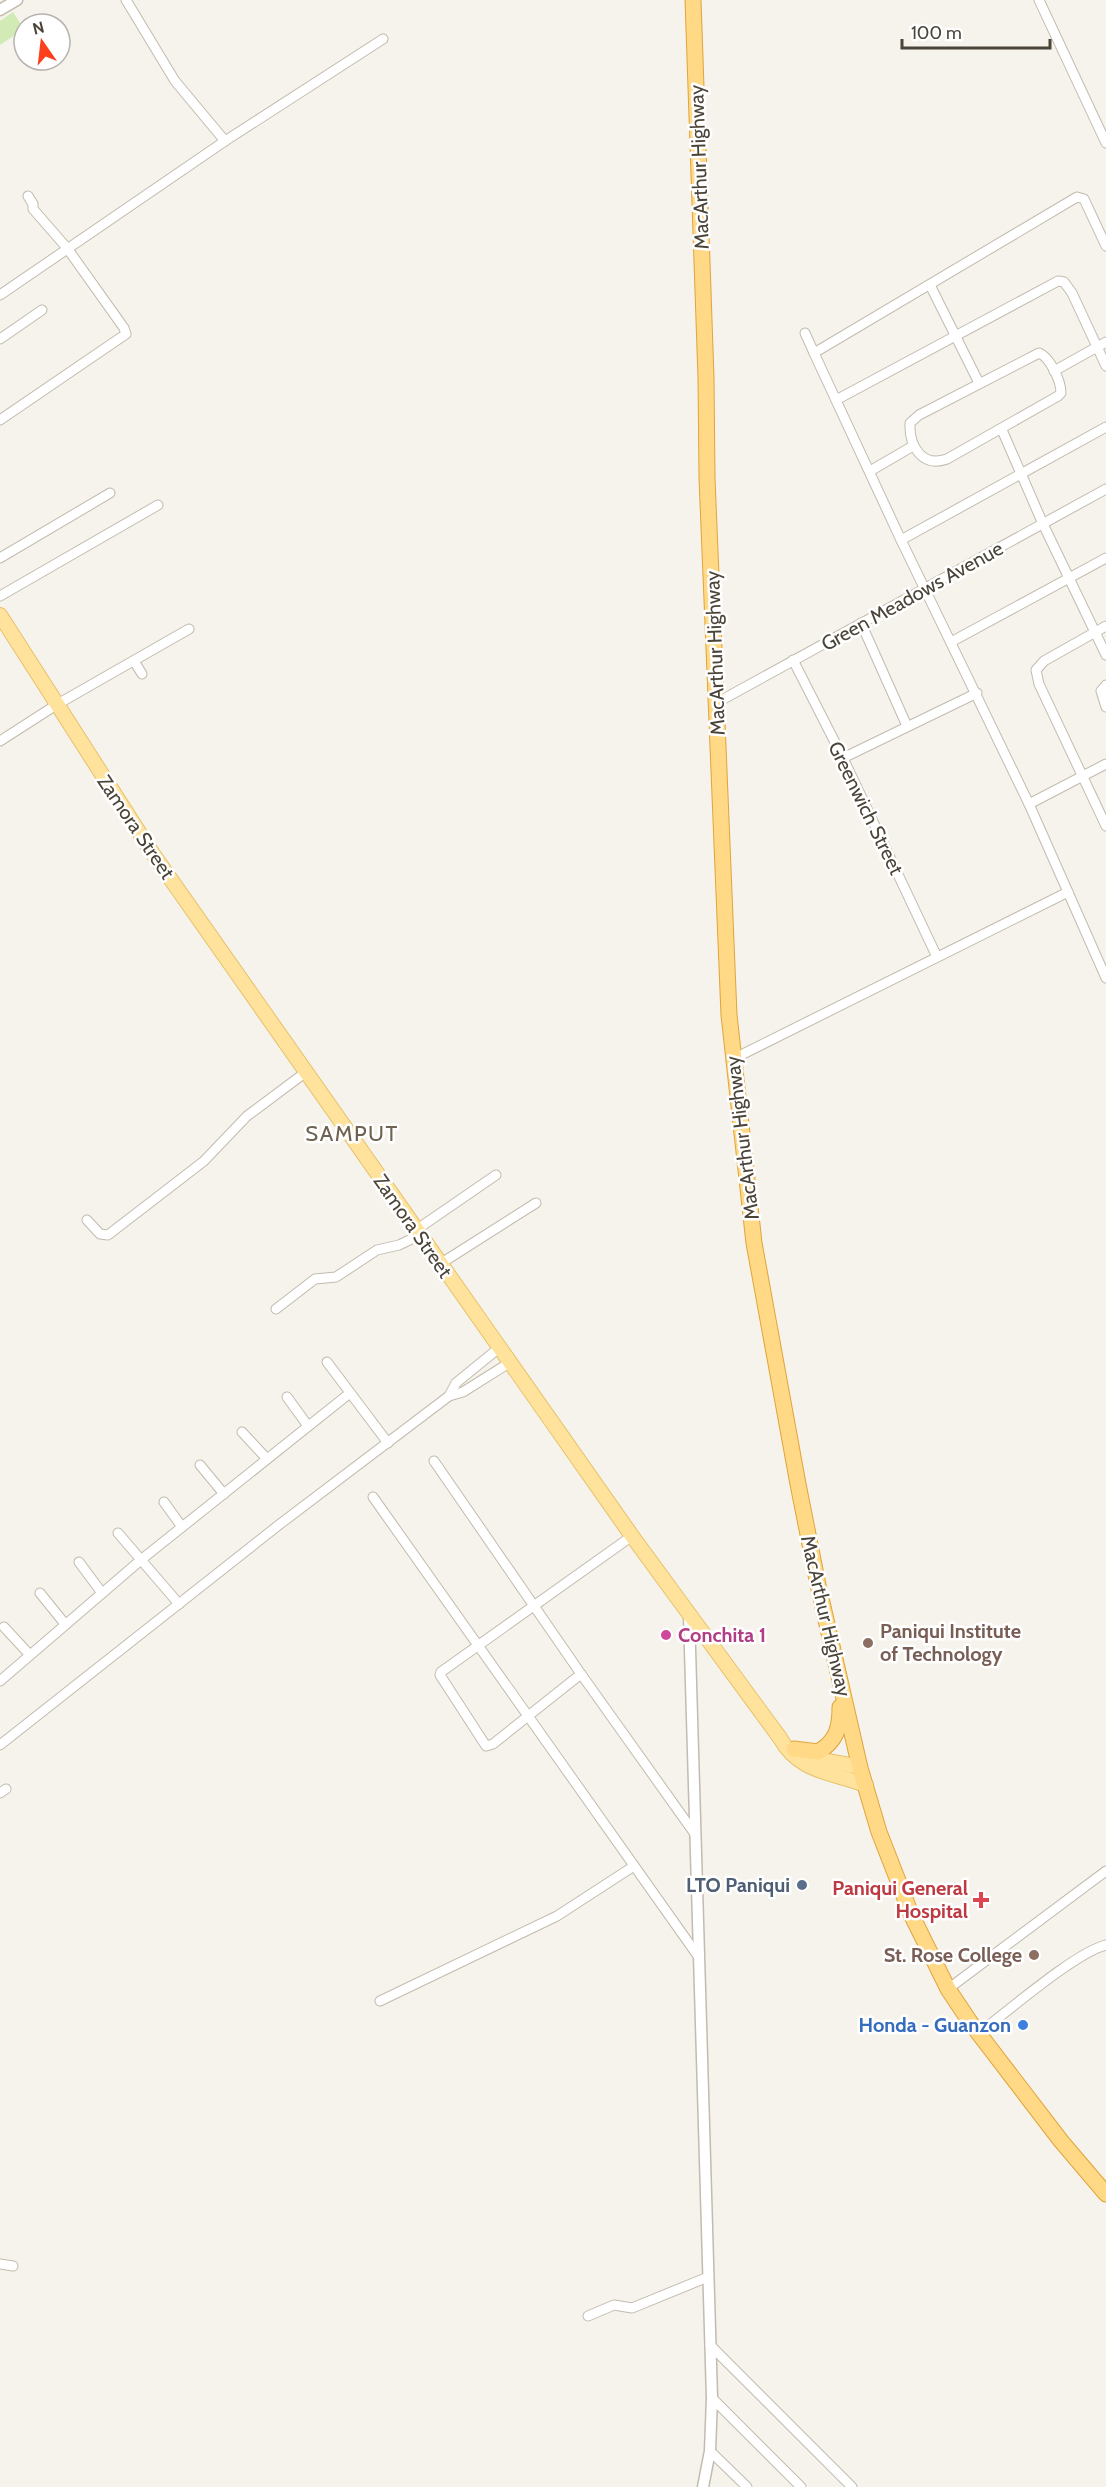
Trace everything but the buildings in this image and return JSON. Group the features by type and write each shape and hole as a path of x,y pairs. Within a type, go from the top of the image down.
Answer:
{"highway":[{"name":"MacArthur Highway","path":"693,0 706,378 707,478 725,952 733,1059 746,1181 798,1484 860,1768 895,1875 911,1914 948,1989 1061,2141 1106,2194"},
{"path":"793,1753 818,1752 835,1738 840,1722 840,1677"}],"main road":[{"name":"Zamora Street","path":"0,615 153,854 509,1363 689,1615 793,1753 808,1767 866,1785"},
{"name":"Zamora Street","path":"793,1753 846,1762 860,1768"}],"street":[{"path":"0,10 17,0"},
{"path":"126,0 176,81 225,141"},
{"path":"1038,0 1106,143"},
{"path":"0,295 225,141 383,39"},
{"path":"0,420 126,334 67,248 33,209 28,196"},
{"path":"814,353 1077,196 1084,199 1106,246"},
{"path":"836,400 1052,283 1062,281 1072,293 1102,344 1106,366"},
{"path":"930,285 979,383"},
{"path":"0,339 42,310"},
{"path":"805,333 1029,804 1106,978"},
{"path":"1054,372 1102,344"},
{"path":"1039,353 1046,357 1060,383 1061,393 1002,430 939,462 928,461 918,455 913,446 910,423 919,415 979,383 1039,353"},
{"path":"902,540 1106,427"},
{"path":"1002,430 1043,524 1106,655"},
{"path":"870,471 913,446"},
{"name":"Green Meadows Avenue","path":"717,702 1106,489"},
{"path":"0,558 110,493"},
{"path":"0,596 158,505"},
{"path":"951,642 1106,558"},
{"path":"861,623 908,726"},
{"path":"1106,626 1044,661 1036,670 1039,684 1106,826"},
{"path":"0,741 56,705 189,629"},
{"name":"Greenwich Street","path":"793,660 843,758 937,957"},
{"path":"134,661 142,674"},
{"path":"1106,685 1101,691 1106,707"},
{"path":"843,758 977,693"},
{"path":"1029,804 1106,764"},
{"path":"733,1059 1068,891"},
{"path":"87,1220 100,1234 108,1235 204,1161 247,1116 306,1072"},
{"path":"276,1309 315,1279 336,1277 377,1250 399,1245 496,1175"},
{"path":"440,1264 536,1203"},
{"path":"449,1396 456,1383 499,1348"},
{"path":"483,1361 492,1374"},
{"path":"327,1362 388,1443"},
{"path":"1,1742 280,1524 449,1396 463,1392 509,1363"},
{"path":"0,1681 142,1559 350,1393"},
{"path":"287,1397 308,1426"},
{"path":"242,1432 267,1459"},
{"path":"434,1461 695,1834"},
{"path":"200,1465 224,1494"},
{"path":"374,1497 698,1956"},
{"path":"164,1502 182,1527"},
{"path":"118,1533 179,1604"},
{"path":"581,1674 489,1746 483,1744 440,1675 441,1672 632,1536"},
{"path":"79,1562 102,1593"},
{"path":"40,1593 65,1624"},
{"path":"689,1615 712,2398 710,2451 703,2487"},
{"path":"4,1627 29,1654"},
{"path":"380,2001 557,1916 634,1866"},
{"path":"948,1989 1106,1871"},
{"path":"979,2033 1069,1965 1097,1947 1106,1945"},
{"path":"0,2264 13,2266"},
{"path":"588,2316 614,2305 632,2308 708,2277"},
{"path":"710,2345 852,2487"},
{"path":"712,2398 801,2487"},
{"path":"710,2451 747,2487"}],"green space":[{"path":"12,13 12,37 0,45 0,21"}],"place":[{"name":"Conchita 1","path":"666,1635"},
{"name":"Paniqui Institute of Technology","path":"868,1643"},
{"name":"LTO Paniqui","path":"802,1885"},
{"name":"Paniqui General Hospital","path":"981,1900"},
{"name":"St. Rose College","path":"1034,1955"},
{"name":"Honda - Guanzon","path":"1023,2025"}],"district":[{"name":"SAMPUT","path":"352,1133"}]}
